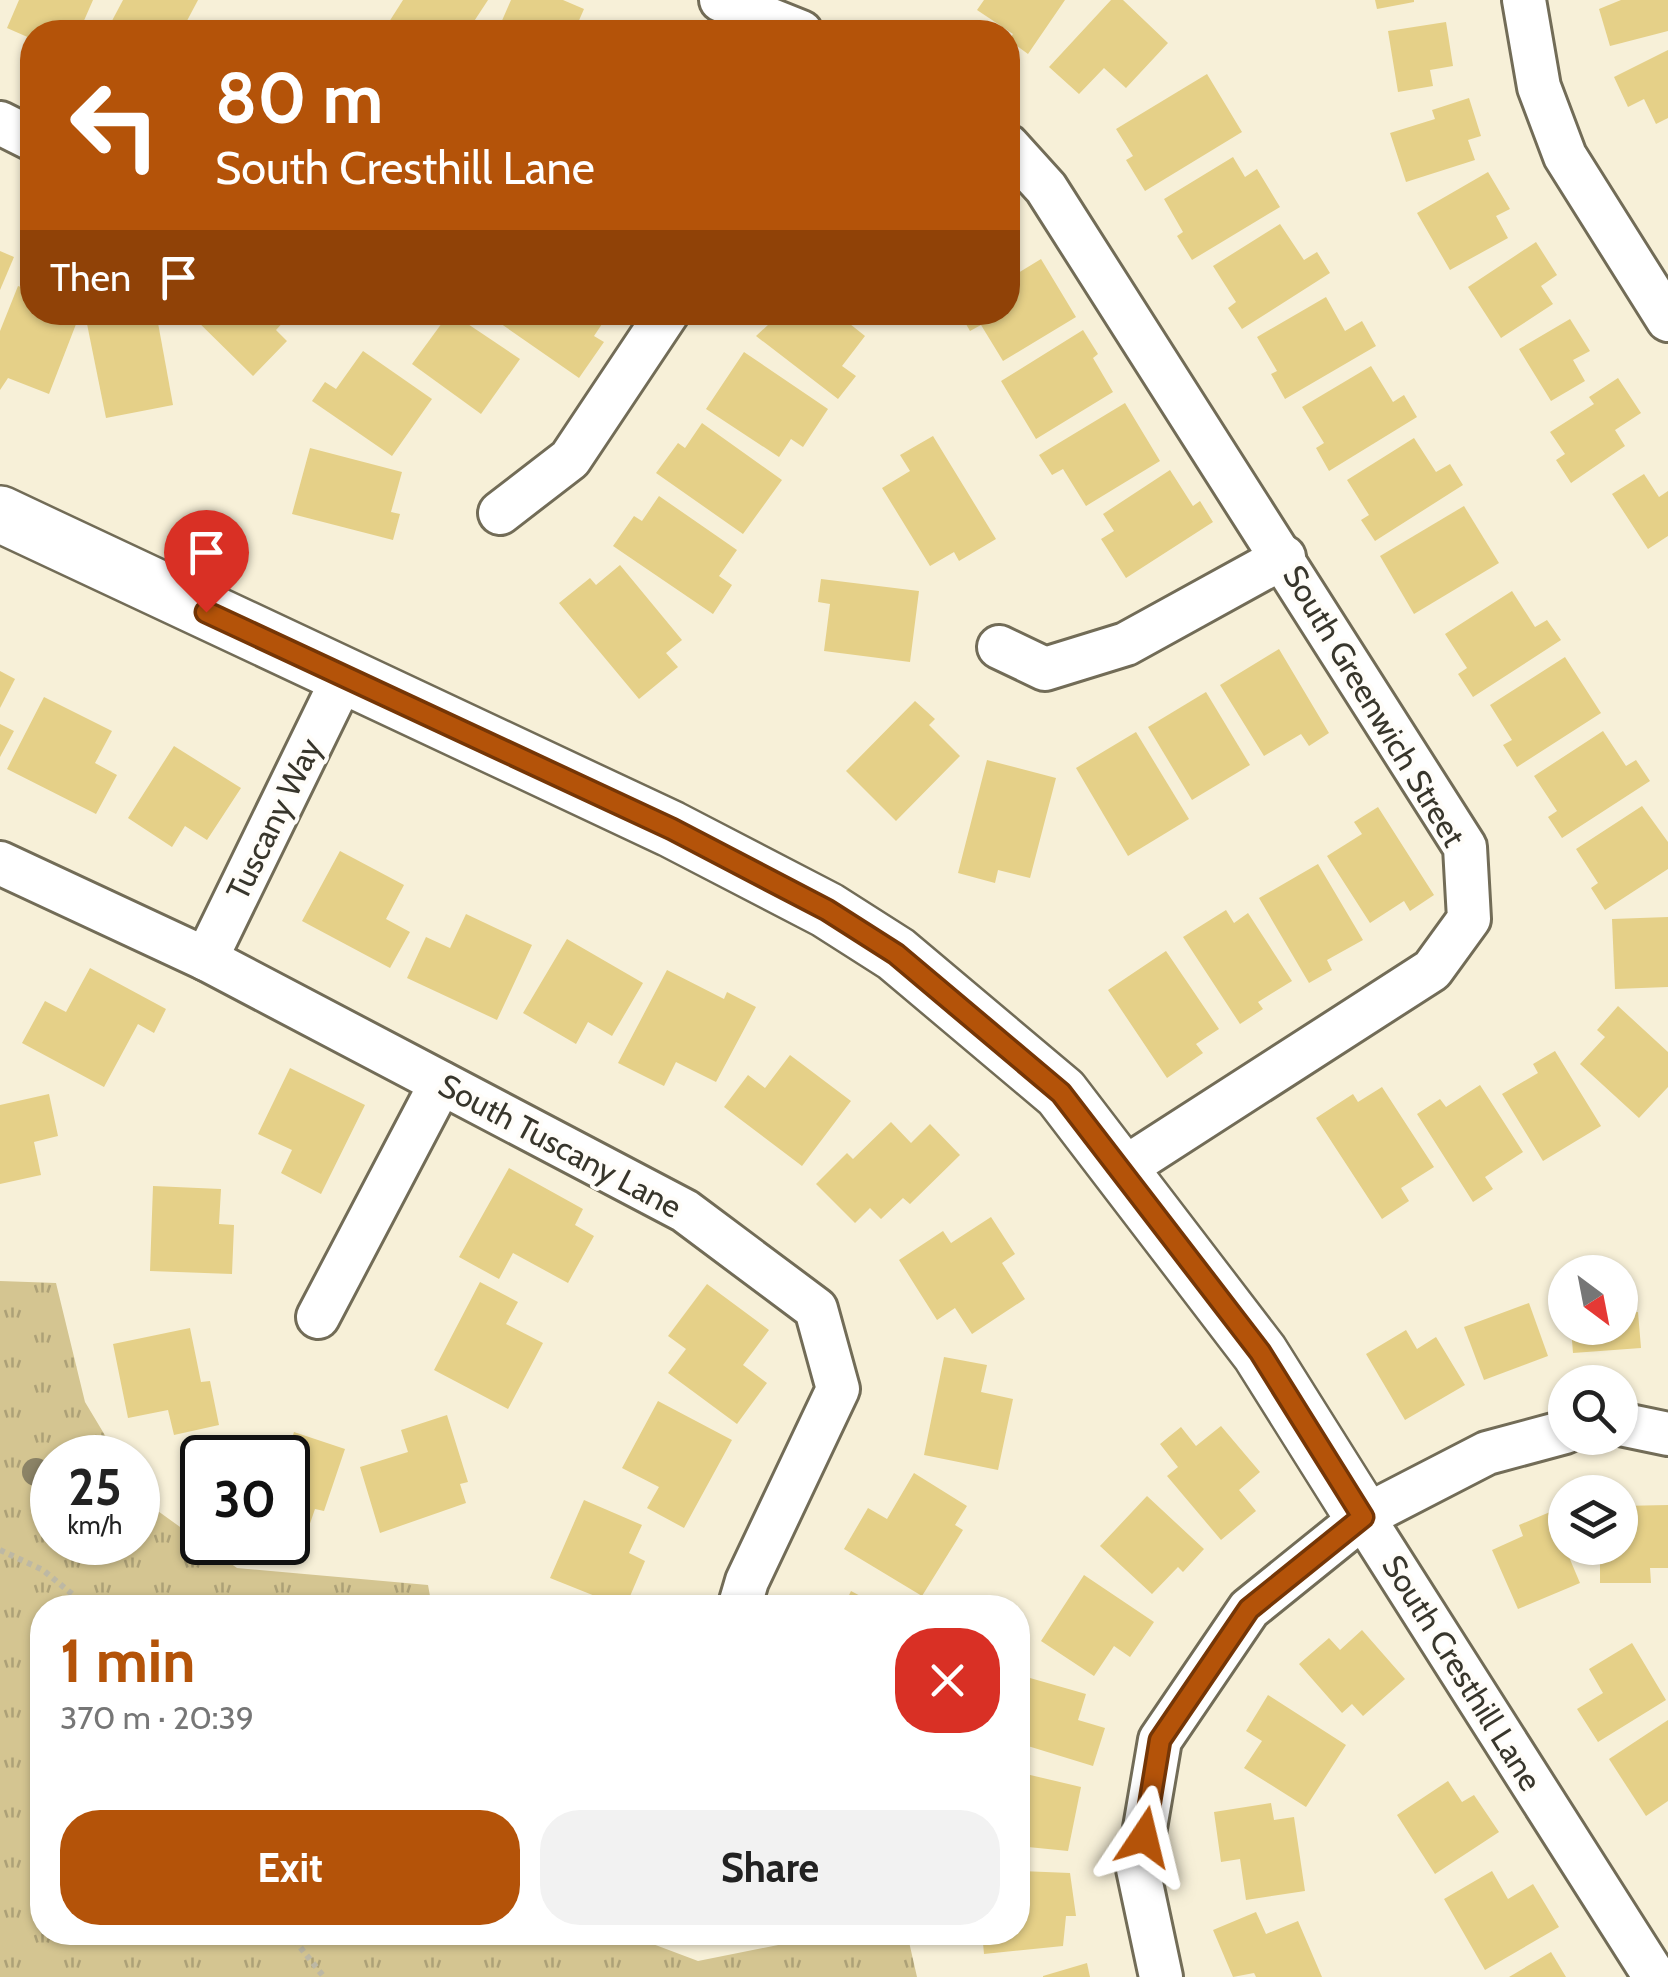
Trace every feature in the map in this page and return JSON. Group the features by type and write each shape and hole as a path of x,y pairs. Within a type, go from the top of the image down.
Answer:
{"street":[{"path":"721,0 771,20"},
{"path":"1524,0 1538,88 1565,156 1668,320"},
{"name":"South Greenwich Street","path":"1020,159 1046,188 1465,847 1468,919 1432,970 1122,1169"},
{"path":"500,513 570,459 659,325"},
{"name":"South Cresthill Lane","path":"0,514 672,829 827,910 896,954 1008,1044 1061,1093 1260,1352 1654,1977"},
{"path":"999,647 1045,669 1126,644 1284,557"},
{"name":"Tuscany Way","path":"206,960 343,678"},
{"name":"South Tuscany Lane","path":"0,862 206,960 685,1211 816,1310 838,1388 743,1595"},
{"path":"318,1316 442,1083"},
{"path":"1638,1428 1668,1434"},
{"path":"1160,1977 1138,1869 1160,1740 1249,1609 1363,1517 1487,1453 1548,1437"}],"path":[{"path":"0,1550 43,1570 74,1595"},
{"path":"298,1945 324,1977"}],"green space":[{"path":"0,1281 56,1283 85,1402 105,1435 30,1435 30,1565 160,1565 160,1513 180,1527 180,1565 233,1565 428,1585 430,1595 30,1595 30,1945 656,1945 698,1961 778,1945 910,1945 917,1977 0,1977"}],"building":[{"path":"19,0 93,0 84,20 20,20 20,34 7,28"},
{"path":"123,0 198,0 187,20 112,20"},
{"path":"403,0 488,0 475,20 390,20"},
{"path":"511,0 563,0 584,9 579,20 502,20"},
{"path":"984,0 1065,0 1028,54 1020,48 1020,20 992,20 977,10"},
{"path":"1111,0 1123,0 1168,43 1126,88 1104,68 1079,94 1049,67"},
{"path":"1375,0 1414,0 1414,2 1377,9"},
{"path":"1621,0 1668,0 1668,31 1610,46 1599,9"},
{"path":"1446,22 1453,66 1430,70 1433,86 1398,92 1388,31"},
{"path":"1668,50 1668,118 1656,124 1644,99 1628,107 1614,77"},
{"path":"1207,74 1242,132 1145,191 1126,160 1133,156 1116,129"},
{"path":"1469,98 1481,136 1468,140 1475,160 1406,182 1390,133 1435,119 1432,110"},
{"path":"1233,157 1245,177 1257,169 1280,207 1192,260 1177,236 1183,232 1164,199"},
{"path":"1488,172 1510,209 1496,216 1508,238 1450,270 1417,213"},
{"path":"1280,224 1304,260 1317,252 1330,273 1242,329 1228,308 1236,302 1213,266"},
{"path":"1536,242 1557,275 1541,286 1553,304 1501,338 1468,287"},
{"path":"0,251 14,257 0,290"},
{"path":"1041,259 1076,317 1003,361 981,325 1020,325 1020,272"},
{"path":"18,286 20,325 76,325 49,394 8,378 0,390 0,331"},
{"path":"1326,297 1345,331 1362,321 1376,346 1285,399 1271,374 1277,371 1257,337"},
{"path":"1570,319 1590,351 1573,360 1585,381 1551,401 1519,349"},
{"path":"87,325 158,325 173,405 106,418"},
{"path":"201,325 281,325 276,330 287,341 253,376"},
{"path":"440,325 469,325 520,359 481,414 412,364"},
{"path":"503,325 601,325 594,336 604,342 579,378"},
{"path":"768,325 851,325 865,336 842,366 856,376 838,399 756,336"},
{"path":"1083,330 1098,354 1093,358 1113,392 1036,439 1001,381"},
{"path":"363,351 432,399 392,456 312,401 325,382 336,389"},
{"path":"744,352 828,409 803,447 791,439 779,457 706,409"},
{"path":"1371,366 1393,402 1404,395 1417,417 1329,471 1316,448 1324,443 1302,407"},
{"path":"1618,378 1641,413 1615,430 1625,446 1571,483 1556,460 1565,454 1550,432 1594,404 1589,397"},
{"path":"1125,403 1160,461 1086,506 1063,469 1052,475 1039,455"},
{"path":"702,423 782,480 743,534 656,473 678,443 685,448"},
{"path":"933,436 996,539 959,561 954,552 930,566 882,488 910,471 900,455"},
{"path":"1414,438 1436,472 1450,464 1463,485 1375,541 1361,520 1369,515 1347,480"},
{"path":"310,448 402,472 391,512 400,514 393,540 292,514"},
{"path":"1170,470 1193,506 1200,501 1213,522 1126,578 1101,539 1114,531 1103,514"},
{"path":"1644,474 1659,497 1668,491 1668,536 1648,549 1612,494"},
{"path":"659,496 737,550 719,576 732,585 713,614 613,546 634,516 642,521"},
{"path":"1464,506 1499,563 1414,614 1380,556"},
{"path":"620,565 682,640 666,653 678,667 639,699 559,603 590,578 596,585"},
{"path":"821,579 919,591 910,662 824,651 830,604 818,602"},
{"path":"1512,591 1535,627 1547,620 1561,640 1473,697 1458,674 1467,668 1445,634"},
{"path":"1279,649 1329,733 1309,746 1301,734 1264,756 1220,685"},
{"path":"1565,657 1601,713 1517,767 1503,745 1512,740 1490,705"},
{"path":"0,671 15,679 0,708"},
{"path":"1206,692 1250,765 1192,800 1148,727"},
{"path":"44,697 112,731 95,763 117,775 96,814 7,769"},
{"path":"915,701 935,719 929,725 960,756 896,821 846,771"},
{"path":"0,724 14,731 0,757"},
{"path":"1603,731 1626,766 1636,760 1650,781 1562,838 1548,817 1557,811 1534,776"},
{"path":"1136,732 1189,819 1128,856 1076,768"},
{"path":"174,746 241,788 207,840 185,826 172,847 128,818"},
{"path":"987,760 1056,778 1030,878 998,870 995,883 958,873"},
{"path":"1642,806 1668,842 1668,869 1605,910 1591,888 1598,883 1576,849"},
{"path":"1378,807 1434,895 1410,911 1404,901 1370,923 1327,856 1362,834 1354,822"},
{"path":"340,851 404,885 386,919 410,932 390,968 302,921"},
{"path":"1318,864 1363,940 1327,960 1332,970 1309,983 1259,898"},
{"path":"1226,910 1234,923 1248,913 1292,981 1258,1002 1263,1009 1240,1024 1183,937"},
{"path":"466,914 532,945 497,1020 407,978 426,937 450,948"},
{"path":"1668,917 1668,987 1615,989 1612,919"},
{"path":"567,939 643,983 612,1036 588,1022 576,1044 523,1013"},
{"path":"1166,951 1219,1029 1196,1044 1203,1053 1167,1078 1108,990"},
{"path":"90,968 166,1009 154,1033 138,1024 104,1087 22,1043 45,1001 66,1012"},
{"path":"667,970 724,999 727,992 756,1007 716,1082 676,1062 664,1086 618,1063"},
{"path":"1618,1006 1668,1052 1668,1087 1639,1118 1580,1064 1605,1037 1597,1030"},
{"path":"1555,1051 1601,1126 1543,1161 1502,1094 1538,1073 1533,1064"},
{"path":"790,1055 851,1101 802,1166 724,1107 748,1075 765,1088"},
{"path":"290,1068 365,1105 321,1194 281,1173 292,1150 258,1134"},
{"path":"1480,1085 1523,1152 1485,1177 1493,1189 1473,1202 1417,1114 1440,1099 1446,1107"},
{"path":"1382,1087 1434,1167 1401,1188 1409,1201 1382,1219 1316,1118 1353,1094 1358,1102"},
{"path":"49,1094 58,1136 34,1142 41,1175 0,1184 0,1105"},
{"path":"891,1122 911,1143 930,1124 960,1155 910,1204 903,1198 881,1219 870,1208 855,1223 816,1184 847,1153 853,1159"},
{"path":"509,1168 583,1209 575,1225 594,1236 568,1283 513,1253 499,1279 459,1257"},
{"path":"153,1186 221,1189 219,1224 234,1225 232,1274 150,1271"},
{"path":"991,1217 1015,1254 1002,1263 1025,1299 972,1334 955,1308 937,1320 899,1260 943,1231 951,1243"},
{"path":"480,1282 518,1302 506,1324 543,1343 508,1409 434,1370"},
{"path":"707,1284 769,1330 743,1365 767,1383 737,1424 668,1373 686,1349 668,1336"},
{"path":"1529,1303 1548,1356 1484,1380 1464,1327"},
{"path":"1638,1312 1641,1348 1573,1353 1572,1345 1638,1345"},
{"path":"190,1328 201,1382 210,1381 219,1425 174,1435 168,1410 128,1418 113,1344"},
{"path":"1406,1330 1417,1349 1436,1337 1465,1385 1405,1420 1366,1354"},
{"path":"944,1357 987,1365 981,1392 1013,1399 998,1470 924,1455"},
{"path":"658,1401 732,1440 684,1528 647,1508 659,1487 622,1468"},
{"path":"447,1415 468,1482 460,1484 466,1503 380,1533 360,1467 408,1452 401,1430"},
{"path":"1221,1426 1260,1472 1239,1490 1256,1511 1221,1540 1167,1476 1178,1467 1160,1444 1181,1427 1196,1446"},
{"path":"310,1437 345,1449 324,1511 315,1509 310,1523"},
{"path":"914,1473 967,1506 955,1525 963,1530 923,1595 844,1549 868,1508 887,1519"},
{"path":"1147,1496 1204,1549 1183,1572 1178,1567 1152,1594 1100,1546"},
{"path":"584,1500 642,1525 629,1553 645,1561 631,1595 592,1595 550,1578"},
{"path":"1668,1505 1668,1568 1650,1568 1651,1583 1600,1583 1600,1565 1638,1565 1638,1506"},
{"path":"1548,1513 1548,1565 1572,1565 1580,1583 1518,1609 1492,1550 1523,1536 1519,1525"},
{"path":"1084,1575 1154,1622 1130,1657 1114,1646 1094,1676 1041,1641"},
{"path":"1362,1630 1405,1679 1363,1716 1352,1704 1342,1713 1299,1664 1329,1638 1340,1650"},
{"path":"1632,1643 1666,1700 1598,1742 1577,1709 1603,1693 1589,1669"},
{"path":"1030,1678 1086,1694 1078,1720 1105,1728 1093,1766 1030,1747"},
{"path":"1268,1695 1346,1745 1306,1807 1244,1768 1262,1741 1246,1731"},
{"path":"1668,1720 1668,1801 1646,1816 1609,1759"},
{"path":"1030,1775 1081,1787 1068,1851 1030,1847"},
{"path":"1448,1781 1462,1802 1474,1795 1499,1832 1435,1874 1397,1815"},
{"path":"1271,1803 1274,1820 1294,1817 1305,1891 1246,1900 1240,1859 1221,1862 1214,1812"},
{"path":"1030,1871 1070,1873 1076,1916 1066,1916 1063,1946 984,1954 983,1945 1030,1945"},
{"path":"1492,1871 1508,1899 1533,1884 1559,1927 1485,1970 1444,1899"},
{"path":"1256,1912 1266,1934 1298,1921 1322,1977 1256,1977 1254,1973 1233,1977 1213,1930"},
{"path":"1551,1952 1566,1977 1509,1977"},
{"path":"1087,1963 1090,1977 1043,1977 1043,1976"}],"route":[{"path":"206,612 672,829 827,910 896,954 1008,1044 1061,1093 1122,1169 1260,1352 1363,1517 1249,1609 1160,1740 1144,1837"}]}
